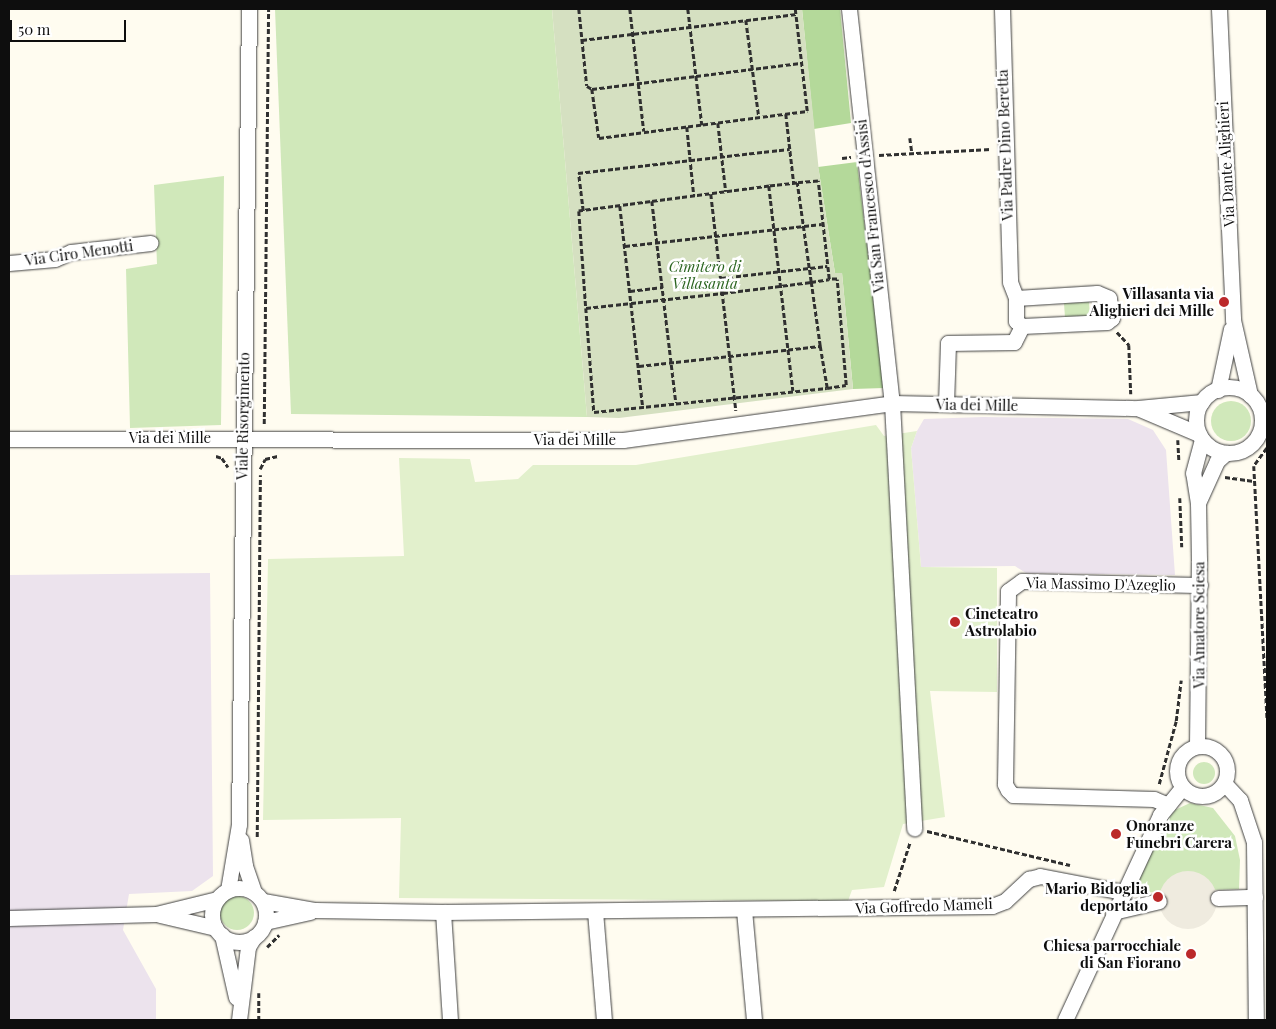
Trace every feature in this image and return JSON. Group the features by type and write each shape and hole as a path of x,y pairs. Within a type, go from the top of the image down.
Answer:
{"street":[{"name":"Viale Risorgimento","path":"249,9 239,824 245,866 258,896"},
{"name":"Via San Francesco d'Assisi","path":"849,9 892,403 914,828"},
{"name":"Via Padre Dino Beretta","path":"1002,9 1004,148 1010,282 1016,298 1016,320 1022,326"},
{"name":"Via Dante Alighieri","path":"1219,9 1233,320 1250,395"},
{"name":"Via Ciro Menotti","path":"9,263 55,259 72,252 150,243"},
{"path":"946,404 948,343 1014,342 1022,326 1107,322 1112,318 1109,298 1097,293 1016,298"},
{"name":"Via Dante Alighieri","path":"1218,390 1233,320"},
{"path":"1235,388 1250,395 1265,413 1261,429 1248,448 1226,453 1217,451 1200,436 1196,418 1202,402 1218,390 1235,388"},
{"name":"Via dei Mille","path":"9,439 623,440 892,403 1135,408 1202,402"},
{"name":"Via dei Mille","path":"1135,408 1200,436"},
{"name":"Via Amatore Sciesa","path":"1198,746 1200,585 1198,503 1193,473 1200,436"},
{"name":"Via Amatore Sciesa","path":"1198,503 1217,461 1226,453"},
{"name":"Via Massimo D'Azeglio","path":"1168,805 1154,799 1018,795 1008,790 1005,784 1008,591 1022,581 1200,585"},
{"path":"1198,746 1211,747 1223,757 1227,768 1224,784 1213,794 1203,797 1189,793 1182,788 1176,773 1179,760 1185,752 1198,746"},
{"path":"1224,784 1240,800 1249,820 1261,864 1255,897 1256,1020"},
{"path":"1065,1020 1123,892 1168,805 1182,788"},
{"name":"Viale Risorgimento","path":"223,894 239,824"},
{"name":"Via Goffredo Mameli","path":"258,896 315,910 442,912 992,906 1005,901 1029,879 1040,876 1123,892"},
{"path":"9,918 156,914 241,888 258,896 265,922 248,947 239,1017"},
{"path":"223,894 212,912 239,1017"},
{"path":"1218,898 1255,897"},
{"path":"1113,912 1159,901"},
{"name":"Via Goffredo Mameli","path":"265,922 315,910"},
{"path":"744,910 754,1020"},
{"path":"595,911 604,1020"},
{"path":"442,912 450,1020"},
{"path":"156,914 218,931 239,942 254,937"}],"path":[{"path":"268,9 262,422 269,429"},
{"path":"579,9 587,86 592,89 802,63"},
{"path":"630,9 644,132"},
{"path":"688,9 702,125"},
{"path":"592,89 598,138 807,111 795,9"},
{"path":"582,40 796,14"},
{"path":"746,20 759,117"},
{"path":"786,114 826,388"},
{"path":"718,123 726,192"},
{"path":"687,127 694,196"},
{"path":"910,138 912,153"},
{"path":"842,158 1004,148"},
{"path":"583,211 578,173 691,162 790,149"},
{"path":"586,308 837,279 846,385 793,392 594,412 586,308 579,211 818,181 829,279"},
{"path":"769,186 793,392"},
{"path":"711,194 737,424"},
{"path":"652,201 676,404"},
{"path":"620,206 643,407"},
{"path":"625,246 822,224"},
{"path":"721,278 827,266"},
{"path":"630,292 662,287"},
{"path":"1107,322 1129,345 1135,408"},
{"path":"639,366 820,346"},
{"path":"1177,426 1179,471"},
{"path":"209,438 208,453 222,458 228,472"},
{"path":"257,844 260,469 265,459 284,454 284,439"},
{"path":"1267,448 1254,466 1267,718"},
{"path":"1180,490 1182,556"},
{"path":"1154,799 1176,721 1182,671"},
{"path":"885,894 894,892 914,828 1078,867"},
{"path":"263,950 285,932"},
{"path":"259,991 260,1020"}],"shaded area":[{"path":"983,417 1128,419 1153,430 1166,450 1175,575 1026,573 1015,566 921,567 911,448 917,431 924,419"},
{"path":"210,573 213,876 192,891 129,894 123,930 156,989 156,1020 9,1020 9,575"},
{"path":"1188,871 1199,873 1209,879 1215,889 1217,900 1215,911 1209,921 1199,927 1188,929 1177,927 1167,921 1161,911 1159,900 1161,889 1167,879 1177,873"}],"green space":[{"path":"275,9 552,9 587,417 291,414"},
{"name":"Cimitero di Villasanta","path":"552,9 802,9 819,172 835,273 842,273 853,389 619,418 587,417"},
{"path":"802,9 840,9 851,123 814,129"},
{"path":"857,162 884,388 853,389 842,273 835,273 818,167"},
{"path":"224,176 221,425 130,428 126,269 157,264 154,185"},
{"path":"1089,302 1090,317 1065,318 1064,303"},
{"path":"1235,401 1242,404 1248,410 1251,421 1250,429 1242,438 1235,441 1227,441 1220,438 1212,429 1211,417 1214,410 1223,402"},
{"path":"876,425 884,436 917,431 911,448 921,567 997,568 997,692 930,691 945,817 903,824 884,887 852,890 848,901 399,898 401,818 263,820 268,559 404,556 399,458 470,459 475,482 518,479 533,465 636,465"},
{"path":"1204,762 1212,765 1215,773 1212,781 1204,784 1196,781 1193,773 1196,765"},
{"path":"1190,803 1213,808 1235,836 1240,860 1239,889 1133,893 1166,822 1175,810"},
{"path":"237,896 244,897 249,901 253,906 253,920 249,925 244,929 237,930 230,929 225,925 221,920 220,913 221,906 225,901 230,897"}],"place":[{"name":"Villasanta via Alighieri dei Mille","path":"1224,302"},
{"name":"Cineteatro Astrolabio","path":"955,622"},
{"name":"Onoranze Funebri Carera","path":"1116,834"},
{"name":"Mario Bidoglia deportato","path":"1158,897"},
{"name":"Chiesa parrocchiale di San Fiorano","path":"1191,954"}]}
